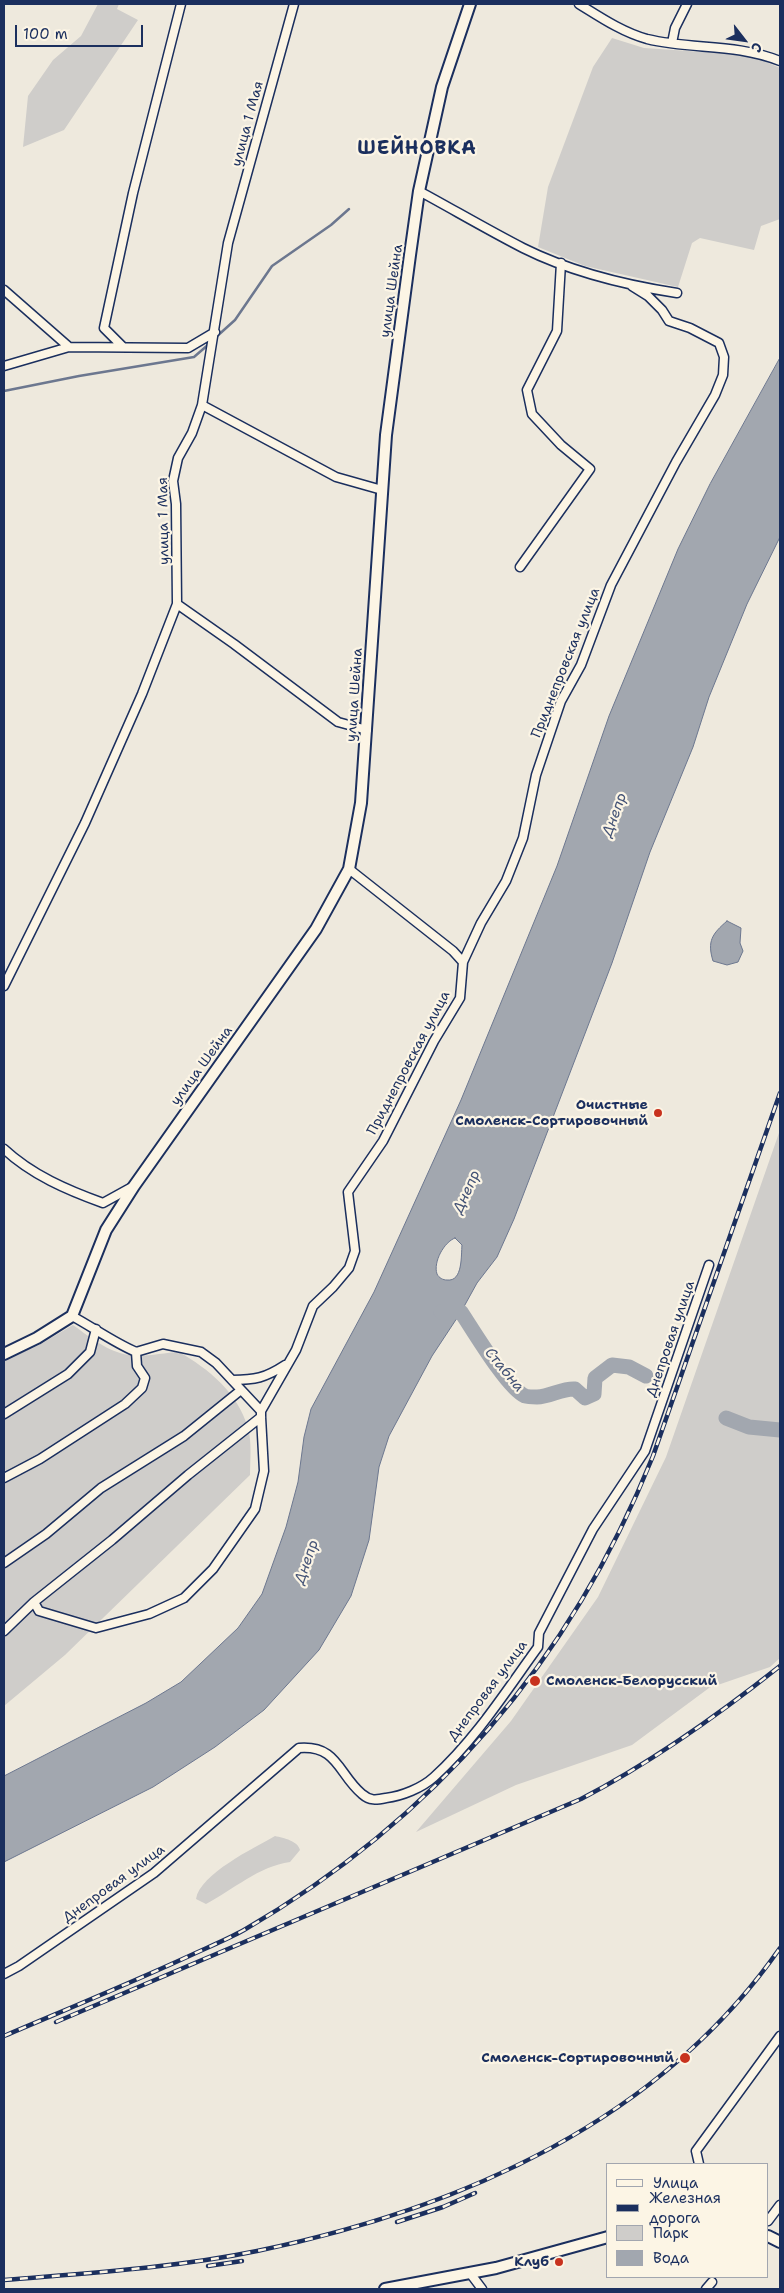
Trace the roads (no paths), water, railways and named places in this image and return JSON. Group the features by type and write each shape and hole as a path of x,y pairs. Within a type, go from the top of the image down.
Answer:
{"street":[{"path":"123,347 104,328 133,193 181,4"},
{"name":"улица 1 Мая","path":"4,986 85,823 142,694 177,604 176,504 173,481 178,458 192,433 202,406 228,244 294,4"},
{"name":"улица Шейна","path":"72,1316 106,1230 134,1186 316,929 349,869 362,804 386,435 419,191 442,87 470,4"},
{"path":"578,4 612,25 646,38 672,43 720,46 758,52 780,60"},
{"path":"672,43 676,28 687,4"},
{"path":"419,191 525,249 632,286 677,293"},
{"path":"520,567 590,470 561,445 532,414 527,390 557,331 561,263"},
{"name":"Приднепровская улица","path":"261,1414 296,1350 313,1306 333,1287 348,1268 355,1251 348,1192 383,1141 434,1041 460,998 463,962 481,923 506,881 523,838 536,775 561,701 581,665 611,584 676,462 716,395 723,375 724,357 719,344 690,328 669,321 662,310 648,296 632,286"},
{"path":"4,290 69,347"},
{"path":"4,366 69,347 188,348 215,332"},
{"path":"202,406 336,477 382,490"},
{"path":"177,604 338,722 367,730"},
{"path":"349,869 453,951 463,962"},
{"path":"4,1149 14,1159 64,1189 103,1203 134,1186"},
{"name":"Днепровая улица","path":"4,1974 19,1966 154,1873 299,1748 311,1747 331,1755 361,1794 372,1800 399,1797 433,1778 480,1727 538,1647 539,1633 589,1536 645,1451 709,1265"},
{"path":"4,1354 37,1338 72,1316 96,1329 113,1342 136,1352 163,1344 201,1352 216,1363 261,1414 264,1471 255,1509 213,1569 184,1598 149,1614 96,1628 39,1610 34,1602"},
{"path":"4,1414 68,1374 90,1352 96,1329"},
{"path":"4,1478 40,1459 125,1404 142,1388 145,1378 137,1366 136,1352"},
{"path":"232,1380 252,1380 269,1376 287,1364"},
{"path":"4,1563 46,1534 101,1488 184,1436 241,1390"},
{"path":"4,1631 34,1602 112,1540 261,1414"},
{"path":"699,2163 696,2151 780,2036"},
{"path":"769,2220 780,2205"},
{"path":"385,2289 496,2268 606,2238"},
{"path":"470,2274 482,2289"},
{"path":"706,2289 712,2282"}],"water":[{"name":"Днепр","path":"780,358 780,537 747,604 709,697 693,747 650,852 612,963 514,1219 497,1257 477,1283 461,1312 432,1356 389,1436 379,1467 369,1540 351,1596 319,1650 264,1710 215,1747 153,1787 4,1862 4,1776 146,1703 181,1682 238,1628 262,1594 286,1527 298,1482 304,1437 311,1409 374,1292 461,1100 557,866 609,716 678,549 710,484","holes":["455,1238 462,1245 460,1267 456,1277 446,1280 439,1277 436,1269 438,1258 443,1248"]},
{"path":"727,921 741,928 740,943 743,951 738,962 727,965 713,961 711,943 714,934"}],"waterway":[{"path":"215,338 235,320 272,266 331,225 349,209"},
{"path":"4,391 79,376 194,357 209,344"},
{"name":"Стабна","path":"441,1312 461,1312 500,1371 525,1396 542,1397 575,1389 585,1398 594,1394 595,1378 612,1365 629,1367 646,1376"},
{"name":"Стабна","path":"726,1418 749,1427 780,1430"}],"railway":[{"path":"4,2036 141,1978 244,1930 313,1886 377,1838 436,1785 489,1728 538,1666 581,1601 620,1530 653,1456 780,1093"},
{"path":"56,2022 581,1799 659,1754 732,1703 780,1666"},
{"path":"4,2280 163,2266 257,2251 333,2233 407,2210 479,2183 549,2149 615,2109 676,2063 731,2009 780,1948"},
{"path":"397,2222 443,2207 475,2193"},
{"path":"208,2266 242,2261"}],"place":[{"name":"Очистные Смоленск-Сортировочный","path":"658,1113"},
{"name":"Смоленск-Белорусский","path":"535,1681"},
{"name":"Смоленск-Сортировочный","path":"685,2058"},
{"name":"Клуб","path":"559,2262"}],"district":[{"name":"ШЕЙНОВКА","path":"417,149"}]}
